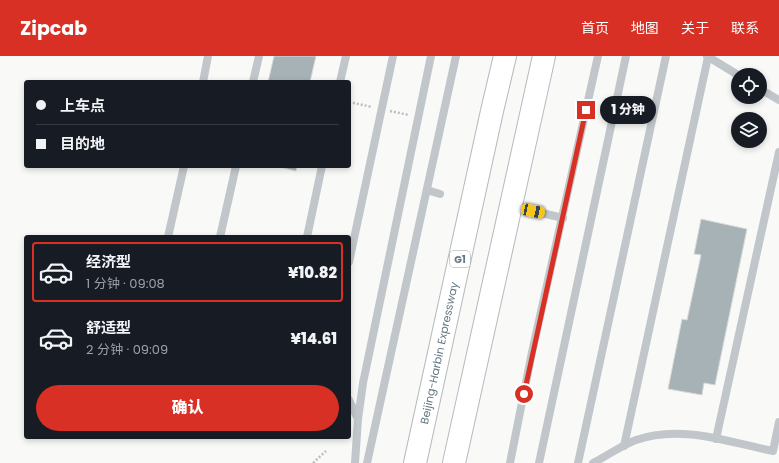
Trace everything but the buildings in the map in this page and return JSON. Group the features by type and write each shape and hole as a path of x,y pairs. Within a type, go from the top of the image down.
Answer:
{"highway":[{"name":"Beijing-Harbin Expressway","path":"415,463 505,56"},
{"path":"454,463 544,56"}],"lane":[{"path":"203,80 208,56"},
{"path":"254,80 259,56"},
{"path":"340,80 346,56"},
{"path":"351,253 393,56"},
{"path":"355,463 358,419 363,383 431,56"},
{"path":"367,463 456,56"},
{"path":"510,463 532,352 598,56"},
{"path":"539,463 626,56"},
{"path":"578,463 666,56"},
{"path":"624,446 708,56 731,71"},
{"path":"767,93 779,100"},
{"path":"716,439 779,152"},
{"path":"168,235 184,168"},
{"path":"220,235 236,168"},
{"path":"307,235 322,168"},
{"path":"427,190 440,194"},
{"path":"533,211 563,218"},
{"path":"351,404 358,419"},
{"path":"593,463 636,440 675,433 693,434 773,451 779,422"}],"path":[{"path":"313,463 326,451"}],"route":[{"path":"524,394 586,110"}]}
